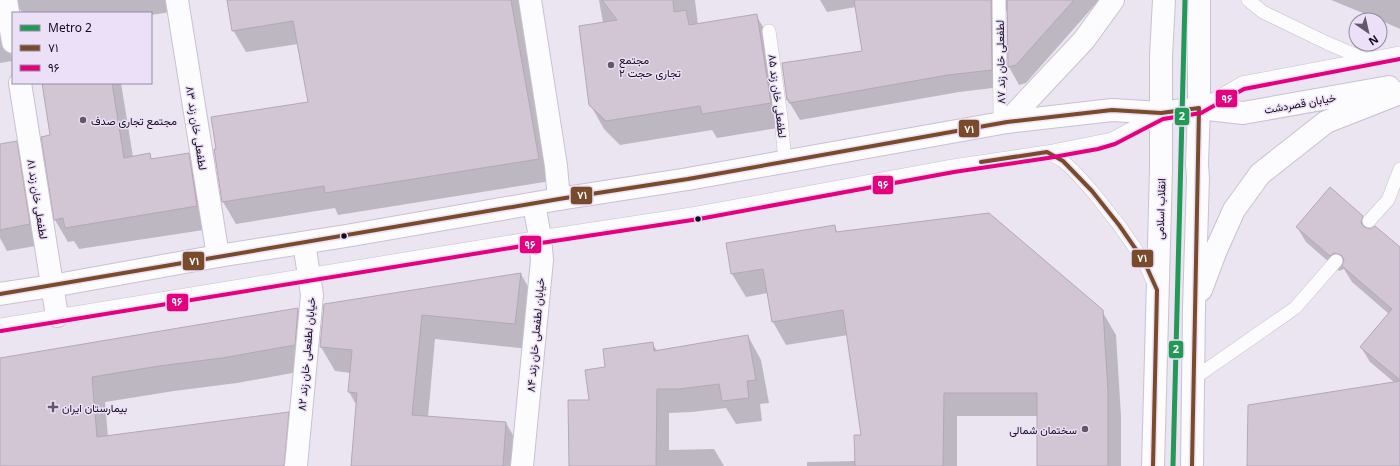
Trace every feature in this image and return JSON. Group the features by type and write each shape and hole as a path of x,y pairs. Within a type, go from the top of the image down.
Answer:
{"street":[{"path":"6,0 12,36"},
{"name":"لطفعلی خان زند ۸۳","path":"177,0 218,256"},
{"path":"530,0 556,166 559,199"},
{"path":"1004,123 1084,40 1113,0"},
{"name":"انقلاب اسلامی","path":"1153,466 1161,169 1161,56 1164,0"},
{"path":"1192,466 1199,108 1199,0"},
{"name":"لطفعلی خان زند ۸۱","path":"20,84 57,316"},
{"name":"خیابان قصردشت","path":"0,294 559,199 688,179 1004,123 1112,110 1161,113 1199,108 1243,113 1400,85"},
{"path":"1194,308 1216,250 1234,210 1260,174 1326,122 1400,93"},
{"name":"خیابان لطفعلی خان زند ۸۴","path":"522,466 542,260 540,237 534,204"},
{"name":"خیابان لطفعلی خان زند ۸۲","path":"296,466 312,295 304,243"}],"lane":[{"name":"لطفعلی خان زند ۸۷","path":"999,0 1004,123"},
{"path":"1248,0 1263,12 1327,43 1367,60"},
{"name":"لطفعلی خان زند ۸۵","path":"769,31 786,161"},
{"path":"1199,108 1242,83 1400,53"},
{"path":"0,325 540,237 698,213 953,166 1047,152 1112,139 1161,113"},
{"path":"1047,152 1063,161 1092,191 1119,225 1144,261 1157,290"},
{"path":"1370,221 1388,200 1400,169"},
{"path":"1193,379 1295,308 1336,261"}],"building":[{"path":"227,0 511,0 539,159 325,193 324,186 222,202 211,117 308,102 293,21 232,31"},
{"path":"602,0 673,0 674,12 686,10 689,25 757,14 771,103 702,114 700,106 606,121 589,105 579,26 617,20"},
{"path":"854,0 991,0 992,70 948,75 789,103 789,100 787,100 782,63 862,51"},
{"path":"1007,0 1074,0 1016,65 1008,67"},
{"name":"مجتمع تجاری صدف","path":"42,84 112,84 124,158 150,153 151,159 189,153 197,206 65,228 63,218 54,220 41,137 50,135"},
{"path":"17,141 30,224 0,230 0,144"},
{"path":"1330,187 1363,216 1361,223 1364,227 1371,229 1375,226 1400,247 1400,380 1360,347 1392,309 1342,266 1344,259 1341,255 1334,253 1330,256 1296,227"},
{"path":"989,213 1103,310 1108,392 1108,466 1037,466 1037,393 944,393 943,466 855,466 854,435 861,435 843,310 772,322 763,269 731,274 726,243 835,225 836,232"},
{"path":"521,273 515,324 422,315 412,415 506,422 503,466 351,466 357,393 348,392 352,350 320,347 324,304"},
{"path":"298,308 295,345 222,358 92,377 97,437 289,412 284,466 0,466 0,358"},
{"path":"748,335 756,380 747,381 749,398 722,401 719,384 679,389 657,389 656,466 569,466 568,400 589,400 585,370 605,367 603,349 653,342 654,351"},
{"path":"1400,381 1400,466 1247,466 1248,405"}],"metro line":[{"name":"2","path":"1173,466 1185,0"}],"transit line":[{"name":"۹۶","path":"1,331 541,243 699,219 954,172 1098,149 1115,144 1163,119 1201,113 1244,89 1400,59"},
{"name":"۷۱","path":"0,294 559,199 688,179 1007,122 1112,110 1161,113 1199,108 1192,466"},
{"name":"۷۱","path":"981,162 1047,152 1063,161 1092,191 1119,225 1144,261 1157,290 1153,466"}],"place":[{"name":"مجتمع تجاری حجت ۲","path":"611,65"},
{"name":"مجتمع تجاری صدف","path":"83,120"},
{"name":"بیمارستان ایران","path":"53,407"},
{"name":"سختمان شمالی","path":"1085,429"}]}
